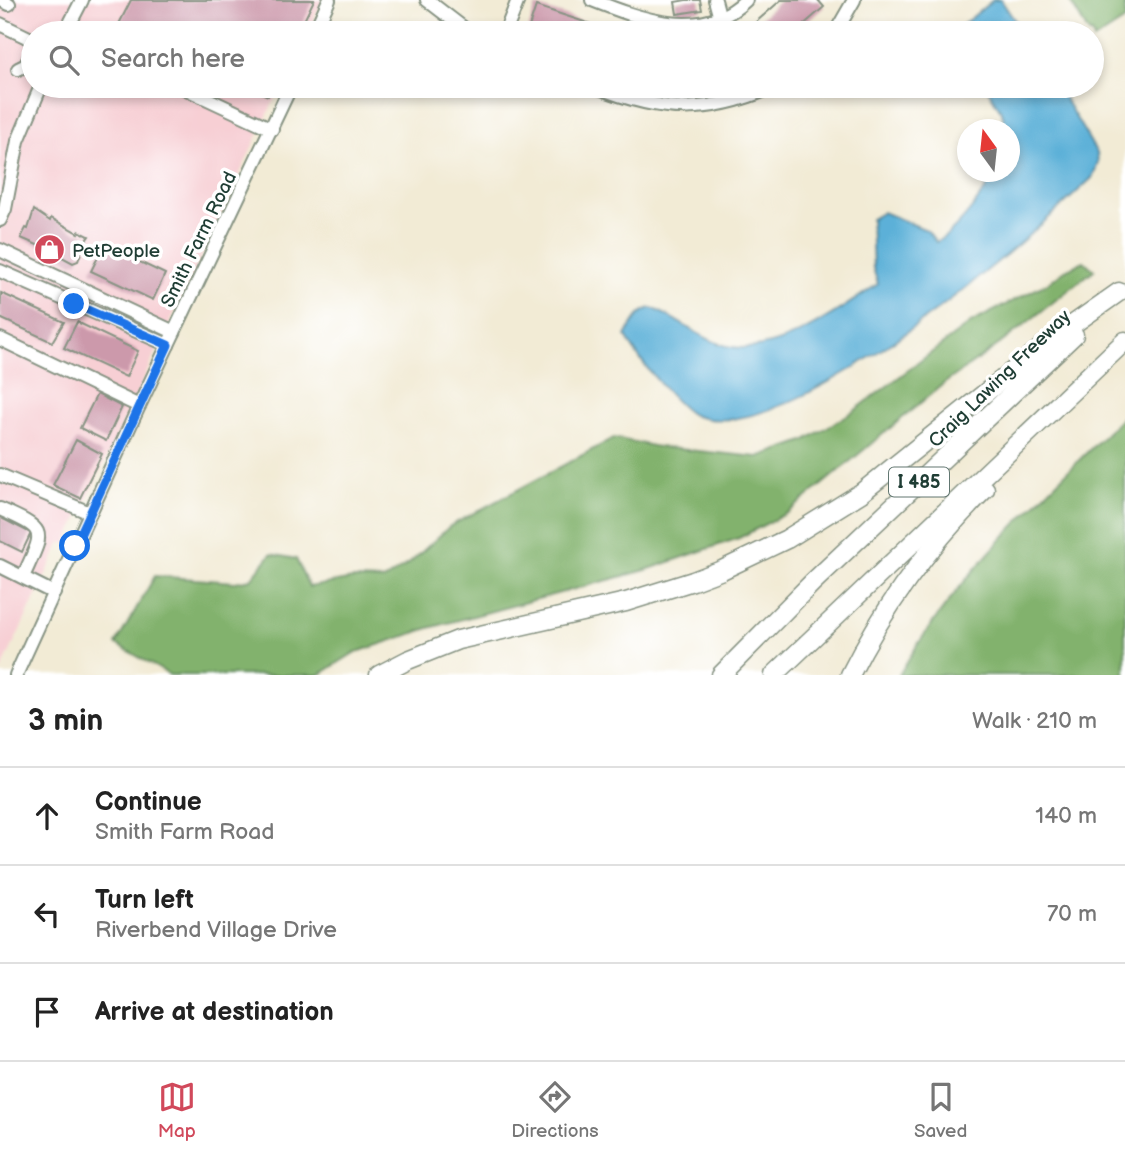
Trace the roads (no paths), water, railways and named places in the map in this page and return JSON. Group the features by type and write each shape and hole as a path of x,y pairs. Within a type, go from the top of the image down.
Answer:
{"highway":[{"path":"379,675 458,640 626,602 693,581 787,539 861,493 1055,337 1122,289"},
{"name":"Craig Lawing Freeway","path":"721,675 822,573 1122,289"},
{"name":"I 485","path":"774,675 1125,341"},
{"path":"850,675 889,608 933,547 961,513 1093,372"}],"street":[{"path":"72,21 82,0"},
{"path":"320,21 330,0"},
{"path":"428,0 455,21"},
{"path":"510,21 518,0"},
{"path":"592,0 650,21"},
{"path":"715,0 720,21"},
{"path":"704,21 719,17 739,7 746,0"},
{"path":"842,21 854,0"},
{"path":"0,24 21,34"},
{"path":"0,220 5,209 18,141 36,98"},
{"path":"206,98 272,129"},
{"name":"Smith Farm Road","path":"16,675 139,406 286,98"},
{"path":"631,98 672,107 706,108 729,98"},
{"path":"0,250 174,332"},
{"path":"0,271 168,345"},
{"path":"0,339 139,406"},
{"path":"1,477 90,513"},
{"path":"0,509 36,527 40,534 40,541 23,577"},
{"path":"0,566 54,593"}],"water":[{"path":"993,0 1001,0 1015,21 968,21"},
{"path":"993,98 1064,98 1097,153 1098,163 1092,178 962,291 904,334 845,372 789,402 737,418 695,416 668,392 626,336 639,315 652,308 714,342 742,348 784,340 825,319 878,284 873,268 871,219 883,212 927,230 936,242 953,230 990,182 1020,182 1020,119 1004,119"}],"place":[{"name":"PetPeople","path":"49,250"}]}
